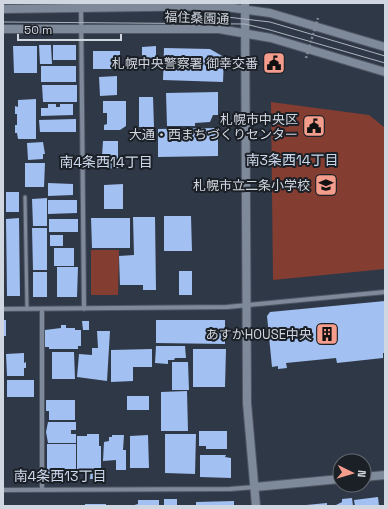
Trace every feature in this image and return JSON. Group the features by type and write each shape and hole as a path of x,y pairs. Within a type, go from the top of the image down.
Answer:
{"street":[{"name":"福住桑園通","path":"3,9 14,6 81,8 105,6 245,6 385,47"},
{"path":"245,6 247,403 256,506"},
{"path":"81,8 84,309"},
{"name":"福住桑園通","path":"3,29 219,29 271,38 385,72"},
{"path":"3,309 246,306 385,292"},
{"path":"42,309 42,490"},
{"path":"372,476 385,475"},
{"path":"3,490 230,489 332,481"}],"lane":[{"path":"25,197 27,309"}],"path":[{"path":"306,58 318,18"}],"shaded area":[{"name":"札幌市立二条小学校","path":"271,102 369,115 384,127 385,269 273,280"},
{"path":"91,250 119,250 118,295 91,295"}],"building":[{"path":"39,45 51,45 52,64 40,64"},
{"path":"53,45 76,45 76,60 53,60"},
{"path":"13,46 37,46 37,73 14,73"},
{"path":"156,46 156,68 142,68 142,47"},
{"path":"164,48 210,49 224,57 223,82 163,80"},
{"path":"93,51 120,51 120,69 93,69"},
{"path":"277,56 283,63 271,71 266,64"},
{"path":"41,66 76,66 76,82 41,82"},
{"path":"117,76 117,95 100,96 99,77"},
{"path":"42,85 77,85 77,102 43,102"},
{"path":"218,92 218,115 213,115 210,122 195,123 195,126 167,126 166,93"},
{"path":"139,97 153,97 154,127 139,127"},
{"path":"36,99 36,139 18,139 17,133 15,133 17,114 15,114 15,106 18,107 18,100"},
{"path":"103,101 126,101 126,126 120,130 104,130 104,125 107,124 107,113 103,113"},
{"path":"48,104 56,104 56,107 60,107 60,104 73,104 73,115 41,116 41,108 48,108"},
{"path":"76,119 76,132 40,132 39,120"},
{"path":"218,128 218,156 158,157 158,129"},
{"path":"103,141 118,141 118,168 97,169 97,157 102,156"},
{"path":"43,142 45,154 43,154 43,159 28,160 27,143"},
{"path":"25,163 45,163 44,187 25,187"},
{"path":"48,183 73,184 73,195 48,196"},
{"path":"123,184 123,209 104,209 104,185"},
{"path":"6,192 19,192 19,212 6,212"},
{"path":"47,198 47,226 33,226 32,199"},
{"path":"48,200 77,200 77,213 48,214"},
{"path":"164,216 191,216 192,251 164,251"},
{"path":"133,217 155,217 156,290 143,290 143,285 120,285 119,256 134,255"},
{"path":"19,218 20,296 7,296 6,219"},
{"path":"91,218 130,218 130,248 92,248"},
{"path":"49,219 78,219 78,232 49,232"},
{"path":"32,228 47,228 47,270 33,270"},
{"path":"50,235 63,235 63,246 50,246"},
{"path":"54,248 74,248 74,266 54,266"},
{"path":"57,267 78,267 77,297 57,297"},
{"path":"179,271 192,271 192,295 179,295"},
{"path":"33,272 47,272 47,297 33,297"},
{"name":"あすかHOUSE中央","path":"385,301 385,353 383,353 383,358 337,363 336,358 286,363 287,368 278,369 278,366 272,367 267,316 270,312"},
{"path":"3,320 6,320 6,336 3,336"},
{"path":"156,320 225,320 225,344 156,343"},
{"path":"82,321 89,321 89,330 83,330"},
{"path":"61,325 66,325 66,328 81,330 81,346 78,346 78,349 49,349 49,347 45,347 45,330 61,328"},
{"path":"97,331 110,331 107,381 77,377 79,354 92,355 92,348 98,348"},
{"path":"156,346 185,346 186,358 175,358 174,360 168,360 168,364 155,363"},
{"path":"152,349 152,367 133,367 133,381 111,382 111,350"},
{"path":"193,349 226,349 225,387 193,387"},
{"path":"52,352 74,352 75,379 52,379"},
{"path":"24,353 24,363 26,362 26,368 24,368 24,376 7,376 6,354"},
{"path":"172,362 188,362 189,390 172,390"},
{"path":"7,380 34,380 34,397 7,397"},
{"path":"187,391 188,431 161,431 161,392"},
{"path":"127,396 149,396 149,410 127,410"},
{"path":"46,400 75,400 75,420 49,420 49,411 46,411"},
{"path":"48,422 76,422 76,430 71,430 71,434 76,434 76,443 48,443 46,432"},
{"path":"199,431 227,431 227,449 206,449 206,446 199,446"},
{"path":"87,434 99,434 99,446 101,446 101,479 90,479 91,469 77,469 77,436 87,436"},
{"path":"165,434 196,434 195,474 165,473"},
{"path":"112,435 124,435 123,450 126,450 126,470 116,470 116,460 103,461 104,442 109,441 109,437 112,437"},
{"path":"148,435 149,468 130,468 130,436"},
{"path":"47,444 76,444 76,469 65,469 60,478 47,478"},
{"path":"200,455 226,455 225,457 231,458 231,478 200,477"},
{"path":"378,497 379,506 355,506 354,500"},
{"path":"352,498 353,506 334,506 342,502 342,499"},
{"path":"164,499 177,499 177,506 164,506"},
{"path":"138,500 159,500 159,506 131,506 138,504"},
{"path":"234,501 234,506 196,506 196,502"},
{"path":"327,503 327,506 306,505"},
{"path":"85,504 106,504 106,506 85,506"}],"tram line":[{"path":"227,17 270,22 385,56"},
{"path":"3,22 245,24 385,63"}],"place":[{"name":"札幌中央警察署 御幸交番","path":"274,63"},
{"name":"札幌市中央区 大通・西まちづくりセンター","path":"314,126"},
{"name":"札幌市立二条小学校","path":"326,185"},
{"name":"あすかHOUSE中央","path":"327,334"}],"district":[{"name":"南3条西14丁目","path":"292,160"},
{"name":"南4条西14丁目","path":"106,162"},
{"name":"南4条西13丁目","path":"60,476"}]}
